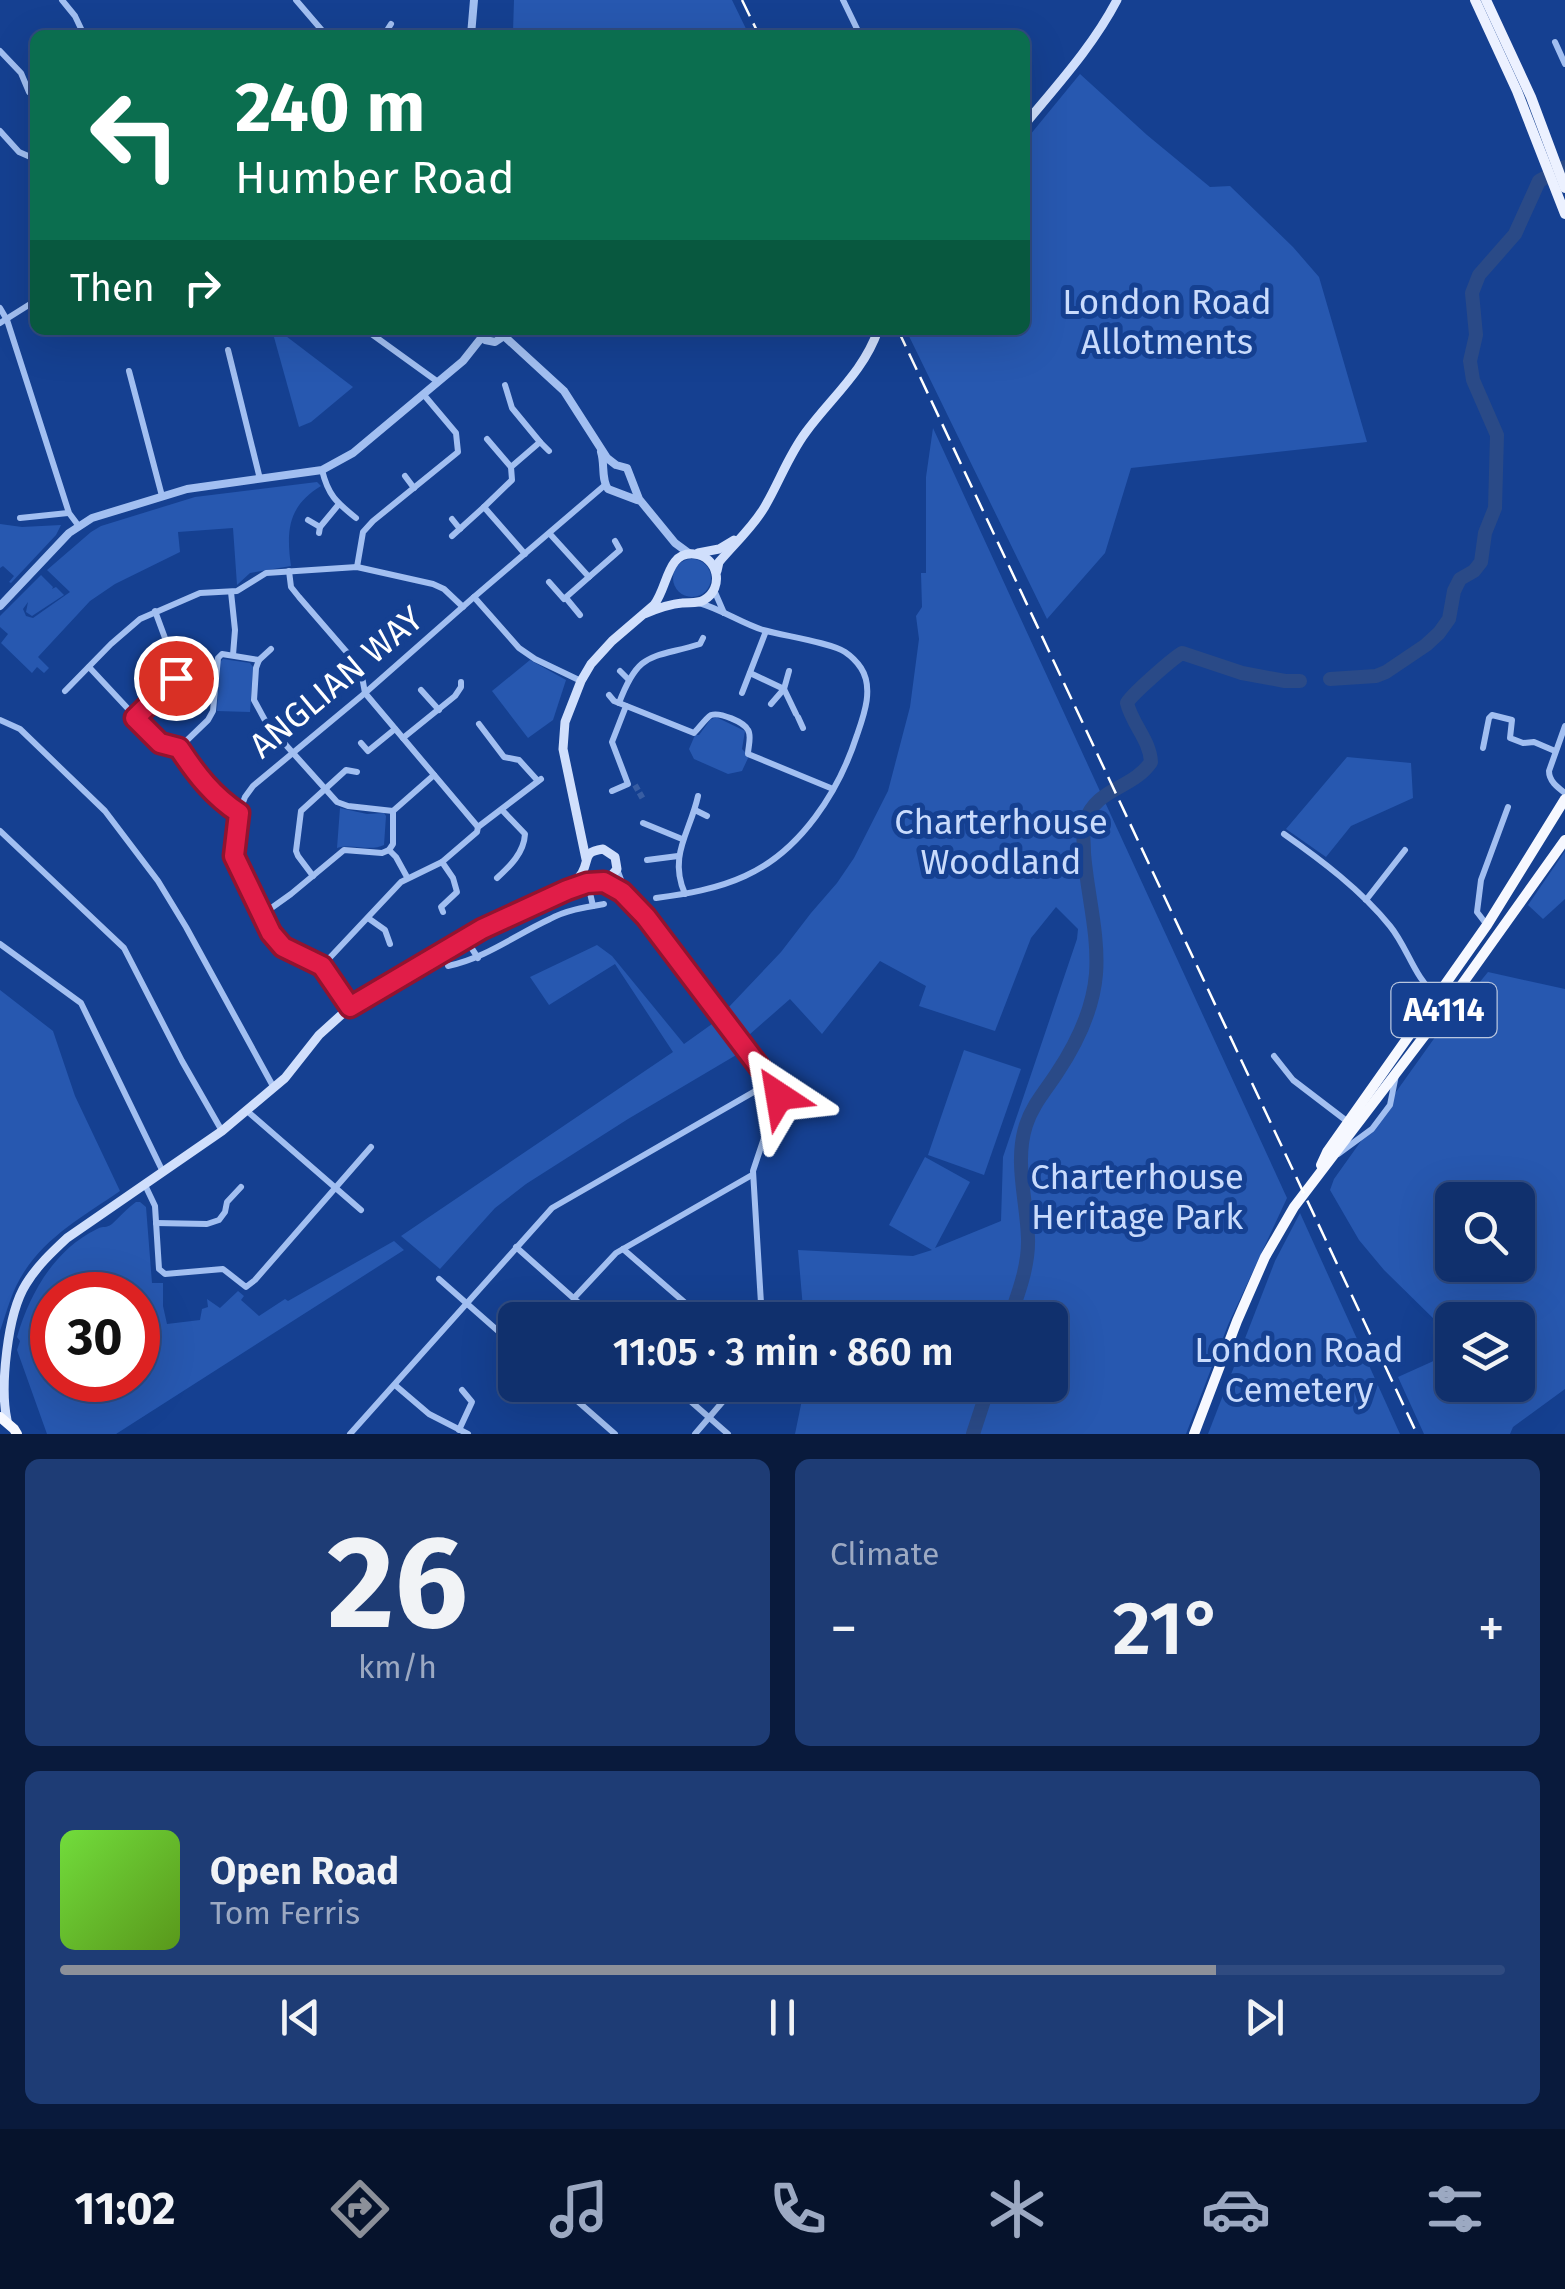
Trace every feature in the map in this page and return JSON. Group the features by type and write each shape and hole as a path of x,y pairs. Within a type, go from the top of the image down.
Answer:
{"highway":[{"name":"A4114","path":"1317,1174 1327,1152 1487,925 1565,796"},
{"name":"A4114","path":"1194,1434 1236,1321 1265,1256 1294,1206 1397,1074 1565,840"},
{"path":"4,1420 18,1434"}],"main road":[{"path":"1030,118 1084,52 1117,0"},
{"path":"1475,0 1543,143 1561,187 1565,214"},
{"path":"1486,0 1531,97 1543,143"},
{"path":"644,614 685,602 698,603 714,590 719,562 754,523 792,452 864,360 876,335"},
{"path":"600,882 588,876 562,749 565,722 581,681 612,640 661,596 679,557 718,549 740,537"},
{"path":"692,554 710,561 716,574"},
{"path":"669,572 670,590 685,602"},
{"path":"4,1420 0,1375 9,1328 24,1287 38,1266 67,1238 222,1131 274,1088 319,1035 350,1007 464,938 554,895 611,878 617,870 616,860 592,843 579,823"},
{"path":"554,895 578,877 591,852 600,849"}],"street":[{"path":"62,0 82,30"},
{"path":"296,0 322,30"},
{"path":"471,30 474,0"},
{"path":"842,0 857,30"},
{"path":"387,30 391,24"},
{"path":"1555,42 1565,61"},
{"path":"0,51 21,73 29,92"},
{"path":"0,131 19,152 30,157"},
{"path":"3,321 30,304"},
{"path":"0,308 69,513 78,525"},
{"path":"373,335 438,382"},
{"path":"0,606 78,525 99,514 187,489 322,470 353,453 464,361 479,335"},
{"path":"482,335 495,342 504,335"},
{"path":"508,335 564,391 600,448 616,465 627,468 644,506 675,543 692,554"},
{"path":"228,350 260,479"},
{"path":"130,371 162,496"},
{"path":"505,386 512,408 549,452"},
{"path":"357,567 363,532 458,452 456,432 424,394"},
{"path":"452,536 512,480 511,467 487,439"},
{"path":"511,467 540,442"},
{"path":"484,507 525,554 604,485 600,448"},
{"path":"604,474 616,465"},
{"path":"322,470 328,490 356,518"},
{"path":"405,476 414,488"},
{"path":"621,493 632,482"},
{"path":"604,485 644,506"},
{"path":"308,520 320,530 339,504"},
{"path":"20,518 69,513"},
{"path":"452,519 460,528"},
{"path":"550,534 589,578"},
{"path":"667,534 672,554 669,572"},
{"path":"566,598 624,551 615,541"},
{"name":"ANGLIAN WAY","path":"239,813 253,786 525,554"},
{"path":"65,691 132,624 200,593 231,592 266,572 357,567 433,584 462,608"},
{"path":"289,571 291,587 361,670 365,693 478,828"},
{"path":"548,582 580,615"},
{"path":"714,590 725,614"},
{"path":"231,592 233,655"},
{"path":"474,597 519,648 581,681"},
{"path":"656,898 724,885 779,855 816,816 833,789 851,754 868,692 865,676 845,652 766,631 698,603"},
{"path":"135,718 176,678 156,611"},
{"path":"742,693 766,631"},
{"path":"612,791 632,784 612,742 628,679 651,656 700,644 703,638"},
{"path":"271,649 259,660 254,681 254,700 266,724 342,804 393,811"},
{"path":"179,748 213,711 218,658 222,654 259,660"},
{"path":"89,666 160,743 179,748 196,774 221,801 239,813 234,856 271,933 283,947 322,966 350,1007"},
{"path":"620,672 628,679"},
{"path":"771,704 784,688 789,672"},
{"path":"750,673 784,688 803,728"},
{"path":"403,738 455,696 462,682"},
{"path":"421,690 438,710"},
{"path":"609,694 622,704 694,732 715,714 731,719 749,731 748,754 833,789"},
{"path":"1483,748 1492,715 1512,720 1510,738 1555,751"},
{"path":"0,720 20,729 105,811 158,880 274,1088"},
{"path":"322,966 395,886 442,862 540,780 520,760 504,757 478,724"},
{"path":"1565,726 1548,770 1565,796"},
{"path":"361,743 368,752 395,729"},
{"path":"313,876 296,851 300,814 346,770 358,772"},
{"path":"263,914 344,850 389,850 393,844 393,811 434,775"},
{"path":"685,894 678,856 698,796"},
{"path":"1487,925 1478,912 1481,880 1508,807"},
{"path":"497,878 513,863 525,840 525,834 502,810"},
{"path":"695,810 708,816"},
{"path":"644,823 682,839"},
{"path":"0,832 124,948 222,1131"},
{"path":"1284,834 1366,900 1390,926 1425,986 1438,997"},
{"path":"389,850 407,878"},
{"path":"1366,900 1406,850"},
{"path":"647,860 678,856"},
{"path":"442,862 458,892 442,904 444,912"},
{"path":"617,870 633,902 779,1096 752,1174 761,1302"},
{"path":"600,882 633,902"},
{"path":"590,893 593,906"},
{"path":"448,966 478,958 552,917 604,904"},
{"path":"368,918 385,930 390,944"},
{"path":"464,938 478,958"},
{"path":"0,944 81,1003 163,1172"},
{"path":"1274,1056 1293,1080 1348,1122"},
{"path":"350,1434 552,1208 771,1082"},
{"path":"247,1110 361,1210"},
{"path":"145,1184 153,1200 161,1272 222,1269 246,1287 370,1148"},
{"path":"574,1298 616,1252 752,1174"},
{"path":"156,1222 206,1224 219,1220 240,1187"},
{"path":"516,1247 578,1302"},
{"path":"623,1249 685,1302"},
{"path":"439,1279 498,1331"},
{"path":"394,1385 429,1414 468,1434"},
{"path":"459,1430 472,1402 462,1390"},
{"path":"578,1402 615,1434"},
{"path":"691,1402 728,1434"},
{"path":"694,1434 723,1402"}],"green space":[{"path":"514,0 732,0 747,30 519,29 513,30"},
{"name":"London Road Allotments","path":"1080,74 1210,187 1230,186 1319,277 1367,442 1131,468 1105,553 1047,619 908,335 1030,335 1030,135"},
{"path":"273,335 285,335 353,387 311,422 299,427"},
{"name":"Charterhouse Heritage Park","path":"933,428 1287,1198 1228,1325 1186,1434 795,1434 802,1402 1068,1402 1068,1302 802,1302 798,1250 913,1256 932,1250 889,1225 925,1157 970,1182 935,1248 1001,1221 1003,1157 1078,929 1056,907 1031,938 995,1031 919,1006 926,986 880,961 822,1034 790,999 749,1035 727,1009 781,952 837,883 888,791 910,707 919,639 916,616 922,607 921,573 926,573 926,477"},
{"path":"317,482 321,486 302,502 292,520 291,566 250,573 237,585 233,528 178,532 180,552 90,601 38,657 49,668 44,673 37,667 32,673 1,643 8,634 0,627 0,616 41,575 52,589 56,587 64,595 32,616 26,612 28,602 23,609 26,616 33,618 70,592 47,570 101,526 195,497"},
{"path":"0,524 61,525 11,583 14,576 3,566 0,568"},
{"path":"692,559 706,564 711,578 706,592 692,597 678,592 673,578 678,564"},
{"path":"223,659 250,663 253,667 250,712 217,711"},
{"path":"530,660 566,680 553,720 528,738 492,691"},
{"path":"716,717 745,731 742,749 749,756 742,771 728,774 694,759 689,749 695,735"},
{"path":"1347,757 1411,763 1413,798 1351,826 1326,857 1286,829"},
{"path":"340,808 384,813 384,845 337,848"},
{"path":"1565,851 1565,899 1543,919 1528,905"},
{"path":"597,945 612,956 684,1044 719,1019 743,1051 526,1184 495,1208 440,1269 401,1236 673,1052 615,964 549,1005 530,977"},
{"name":"London Road Cemetery","path":"1488,972 1565,989 1565,1389 1513,1427 1510,1434 1424,1434 1398,1377 1435,1360 1435,1402 1535,1402 1535,1302 1435,1302 1435,1320 1359,1240 1330,1190 1438,1033"},
{"path":"0,990 53,1031 75,1096 120,1191 68,1227 33,1259 16,1286 0,1331"},
{"path":"964,1050 1021,1069 984,1175 928,1155"},
{"path":"136,1202 146,1207 151,1272 48,1272 82,1238 112,1224"},
{"name":"London Road Cemetery","path":"1300,1213 1400,1434 1208,1434 1275,1261"},
{"path":"394,1241 404,1250 116,1434 47,1434 36,1402 160,1402 160,1283 167,1324 200,1320 202,1309 208,1307 207,1299 220,1308 238,1291 244,1296 241,1300 259,1316"},
{"path":"30,1304 30,1386 17,1350 22,1321"}],"waterway":[{"path":"1330,679 1376,676 1426,645 1449,619 1460,579 1481,562 1485,533 1495,508 1497,435 1473,380 1470,361 1476,335 1472,293 1479,275 1515,234 1539,181 1565,167"},
{"path":"1015,1302 1028,1248 1021,1167 1026,1125 1077,1038 1088,1013 1096,974 1084,826 1097,802 1151,762 1148,746 1127,703 1182,653 1242,673 1300,681"},
{"path":"973,1434 983,1402"}],"tunnel":[{"path":"635,785 643,799"}],"railway":[{"path":"742,0 757,30"},
{"path":"900,335 1417,1434"}],"route":[{"path":"176,678 135,718 160,743 179,748 196,774 221,801 239,813 234,856 271,933 283,947 322,966 350,1007 482,929 554,895 587,883 604,882 622,892 646,917 779,1096"}],"park label":[{"name":"Charterhouse Woodland","path":"1001,842"}]}
